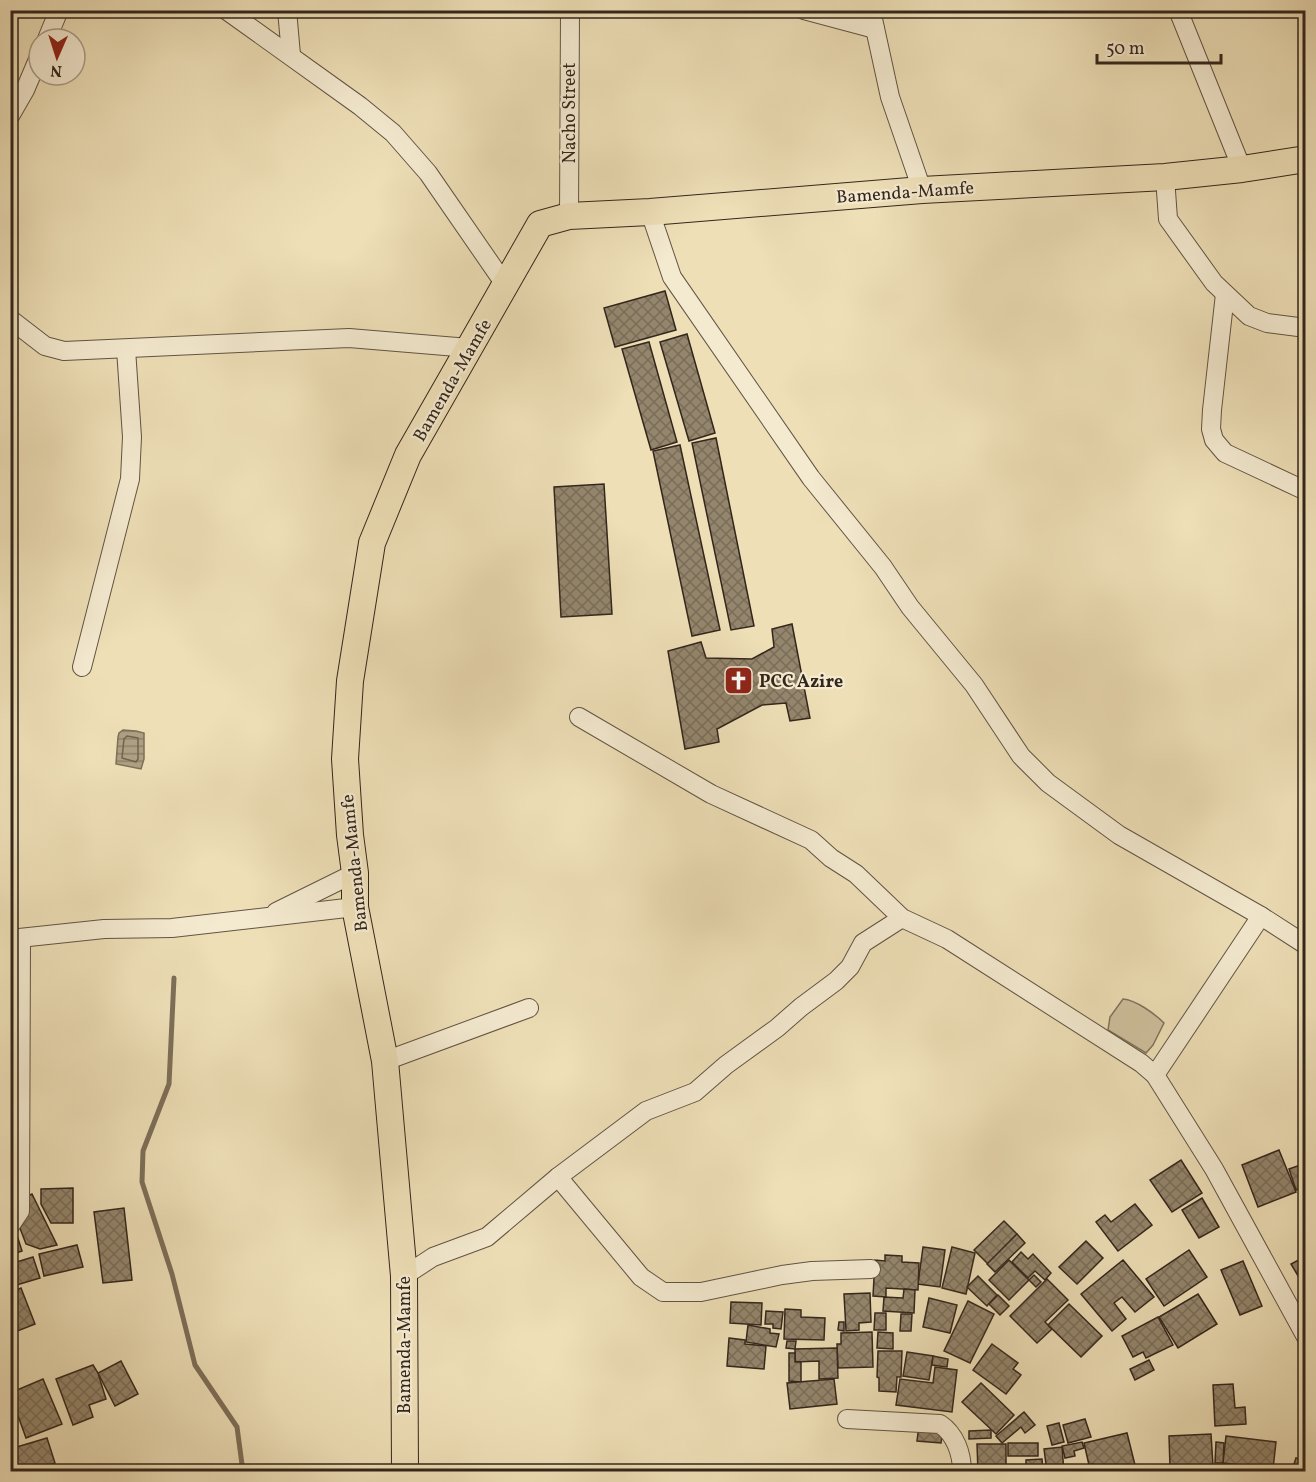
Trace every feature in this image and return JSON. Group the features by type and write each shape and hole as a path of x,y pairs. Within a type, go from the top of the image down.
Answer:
{"highway":[{"name":"Bamenda-Mamfe","path":"405,1472 404,1276 385,1061 355,907 355,873 345,759 350,681 372,543 408,455 469,348 503,282 540,225 569,216 650,212 922,190 1165,177 1242,169 1305,159"}],"street":[{"path":"51,27 59,10"},
{"path":"226,10 291,55 393,133 428,173 503,282"},
{"path":"287,10 291,55"},
{"name":"Nacho Street","path":"569,216 570,10"},
{"path":"804,10 874,29"},
{"path":"871,10 890,97 922,190"},
{"path":"1178,10 1242,169"},
{"path":"10,116 27,85"},
{"path":"1165,177 1168,219 1214,283 1249,316 1267,323 1305,328"},
{"path":"650,212 672,277 811,478 883,567 910,607 974,685 1021,756 1048,783 1119,835 1261,916 1305,945"},
{"path":"1225,294 1212,410 1211,429 1214,440 1226,453 1305,491"},
{"path":"10,319 45,346 64,351 349,338 469,348"},
{"path":"82,667 130,479 132,437 126,349"},
{"path":"579,717 711,794 811,840 831,858 856,874 902,918 947,939 1155,1075 1214,1169 1305,1337"},
{"path":"262,919 355,873"},
{"path":"10,1226 20,1211 16,939 104,929 172,928 355,907"},
{"path":"1155,1075 1261,916"},
{"path":"404,1276 434,1257 487,1237 558,1177 646,1111 695,1092 726,1065 836,981 850,967 863,943 902,918"},
{"path":"385,1061 529,1008"},
{"path":"558,1177 641,1277 663,1292 700,1292 812,1271 871,1269"},
{"path":"847,1419 940,1424 950,1430 962,1472"}],"shaded area":[{"path":"1123,999 1139,1005 1164,1023 1153,1045 1146,1053 1108,1030 1110,1017"}],"water":[{"path":"123,730 144,733 144,759 141,769 116,764 118,737"}],"building":[{"path":"665,291 676,330 615,347 604,308"},
{"path":"687,334 715,433 689,441 660,342"},
{"path":"649,342 677,442 651,450 622,349"},
{"path":"716,438 754,626 731,630 692,443"},
{"path":"680,445 720,630 692,636 653,451"},
{"path":"604,484 612,614 561,617 554,487"},
{"name":"PCC Azire","path":"792,624 810,718 790,721 786,703 762,705 717,729 719,742 685,749 668,651 701,642 706,658 752,659 774,647 772,629"},
{"path":"1279,1150 1296,1192 1258,1207 1242,1165"},
{"path":"1181,1160 1202,1193 1172,1212 1150,1180"},
{"path":"1306,1163 1306,1187 1296,1190 1289,1169"},
{"path":"73,1188 73,1223 51,1223 41,1204 41,1189"},
{"path":"32,1194 57,1245 40,1249 26,1244 18,1223 23,1198"},
{"path":"1202,1198 1219,1227 1199,1238 1182,1210"},
{"path":"1135,1204 1152,1225 1118,1251 1096,1222 1105,1215 1111,1222"},
{"path":"124,1208 132,1280 103,1283 94,1212"},
{"path":"1004,1221 1017,1234 988,1264 974,1250"},
{"path":"16,1232 22,1251 10,1255 10,1233"},
{"path":"1017,1234 1025,1243 995,1272 987,1264"},
{"path":"1086,1241 1103,1258 1077,1284 1059,1267"},
{"path":"77,1245 83,1267 44,1276 39,1254"},
{"path":"923,1247 945,1250 940,1287 918,1284"},
{"path":"952,1247 975,1253 966,1294 942,1288"},
{"path":"1189,1250 1207,1277 1164,1306 1146,1279"},
{"path":"1021,1252 1028,1259 1033,1254 1051,1273 1045,1280 1035,1271 1028,1278 1012,1262"},
{"path":"885,1255 902,1256 902,1262 919,1263 918,1290 886,1288 886,1297 873,1296 875,1260 885,1261"},
{"path":"1306,1256 1306,1285 1304,1286 1291,1264"},
{"path":"33,1257 40,1278 10,1287 10,1264"},
{"path":"1009,1260 1029,1280 1009,1300 989,1280"},
{"path":"1123,1260 1154,1297 1135,1312 1122,1297 1114,1303 1126,1319 1112,1331 1081,1294"},
{"path":"1243,1261 1262,1306 1240,1315 1221,1270"},
{"path":"1034,1275 1041,1282 1036,1287 1029,1280"},
{"path":"978,1276 997,1295 987,1306 967,1287"},
{"path":"1047,1279 1068,1300 1045,1322 1052,1329 1037,1343 1010,1316"},
{"path":"21,1288 35,1324 10,1334 10,1293"},
{"path":"904,1289 915,1290 914,1313 883,1311 884,1297 903,1298"},
{"path":"870,1293 871,1322 859,1323 859,1330 846,1331 844,1294"},
{"path":"1198,1294 1217,1324 1178,1348 1159,1317"},
{"path":"998,1295 1009,1306 1000,1315 989,1304"},
{"path":"929,1298 957,1305 950,1333 923,1327"},
{"path":"968,1301 994,1314 970,1363 944,1351"},
{"path":"731,1302 762,1303 761,1325 730,1323"},
{"path":"1069,1304 1102,1336 1081,1357 1048,1325"},
{"path":"785,1309 801,1310 801,1317 825,1318 824,1340 784,1339"},
{"path":"766,1311 783,1312 781,1329 773,1328 773,1324 765,1324"},
{"path":"875,1313 886,1313 886,1330 874,1330"},
{"path":"901,1314 912,1314 911,1331 900,1331"},
{"path":"1158,1317 1173,1345 1146,1358 1143,1352 1133,1357 1122,1336"},
{"path":"839,1322 844,1322 844,1331 838,1330"},
{"path":"748,1325 770,1329 770,1333 779,1334 776,1347 746,1342"},
{"path":"872,1332 873,1367 838,1368 837,1344 841,1344 841,1333"},
{"path":"878,1332 893,1333 893,1349 877,1348"},
{"path":"729,1338 745,1340 745,1344 766,1346 764,1369 727,1366"},
{"path":"787,1341 796,1341 795,1349 786,1348"},
{"path":"992,1344 1018,1363 1013,1369 1021,1375 1006,1394 973,1370"},
{"path":"837,1348 838,1378 819,1379 819,1361 795,1362 795,1349"},
{"path":"878,1351 902,1351 901,1377 897,1377 896,1392 879,1391"},
{"path":"907,1352 933,1356 929,1380 903,1376"},
{"path":"789,1353 795,1353 795,1362 801,1362 801,1382 789,1381"},
{"path":"933,1356 948,1359 947,1367 932,1365"},
{"path":"1149,1360 1154,1370 1135,1380 1130,1369"},
{"path":"121,1361 138,1394 115,1406 98,1373"},
{"path":"93,1365 98,1373 106,1399 89,1405 93,1417 73,1425 56,1379"},
{"path":"935,1367 957,1370 952,1412 896,1405 900,1379 933,1383"},
{"path":"43,1379 62,1424 26,1438 17,1413 10,1415 10,1393"},
{"path":"834,1379 837,1404 790,1409 787,1383"},
{"path":"981,1383 1014,1415 996,1434 962,1402"},
{"path":"1233,1384 1235,1408 1245,1407 1246,1424 1215,1426 1213,1385"},
{"path":"1024,1412 1035,1425 1025,1433 1021,1427 1002,1443 996,1436"},
{"path":"1085,1419 1091,1437 1068,1443 1063,1425"},
{"path":"1059,1423 1064,1442 1052,1445 1047,1426"},
{"path":"919,1425 943,1427 941,1443 917,1441"},
{"path":"991,1430 991,1438 969,1439 969,1431"},
{"path":"1127,1433 1135,1465 1107,1472 1095,1472 1093,1464 1089,1465 1084,1443"},
{"path":"1211,1434 1213,1466 1185,1467 1185,1472 1174,1472 1174,1467 1170,1467 1169,1436"},
{"path":"1226,1436 1276,1442 1273,1469 1223,1463"},
{"path":"47,1438 55,1463 27,1472 17,1472 10,1449"},
{"path":"1082,1442 1084,1448 1074,1451 1075,1456 1065,1458 1062,1446"},
{"path":"1216,1442 1224,1443 1223,1463 1215,1463"},
{"path":"1008,1443 1038,1443 1038,1456 1008,1456"},
{"path":"977,1444 1006,1444 1006,1472 978,1472"},
{"path":"1062,1447 1064,1472 1047,1472 1044,1449"},
{"path":"1302,1452 1306,1453 1306,1471 1293,1467 1296,1458 1300,1459"},
{"path":"1042,1459 1043,1472 1009,1472 1026,1470 1026,1460"}],"waterway":[{"path":"174,978 169,1084 143,1151 142,1182 172,1274 195,1365 237,1427 243,1472"}],"place":[{"name":"PCC Azire","path":"738,681"}]}
